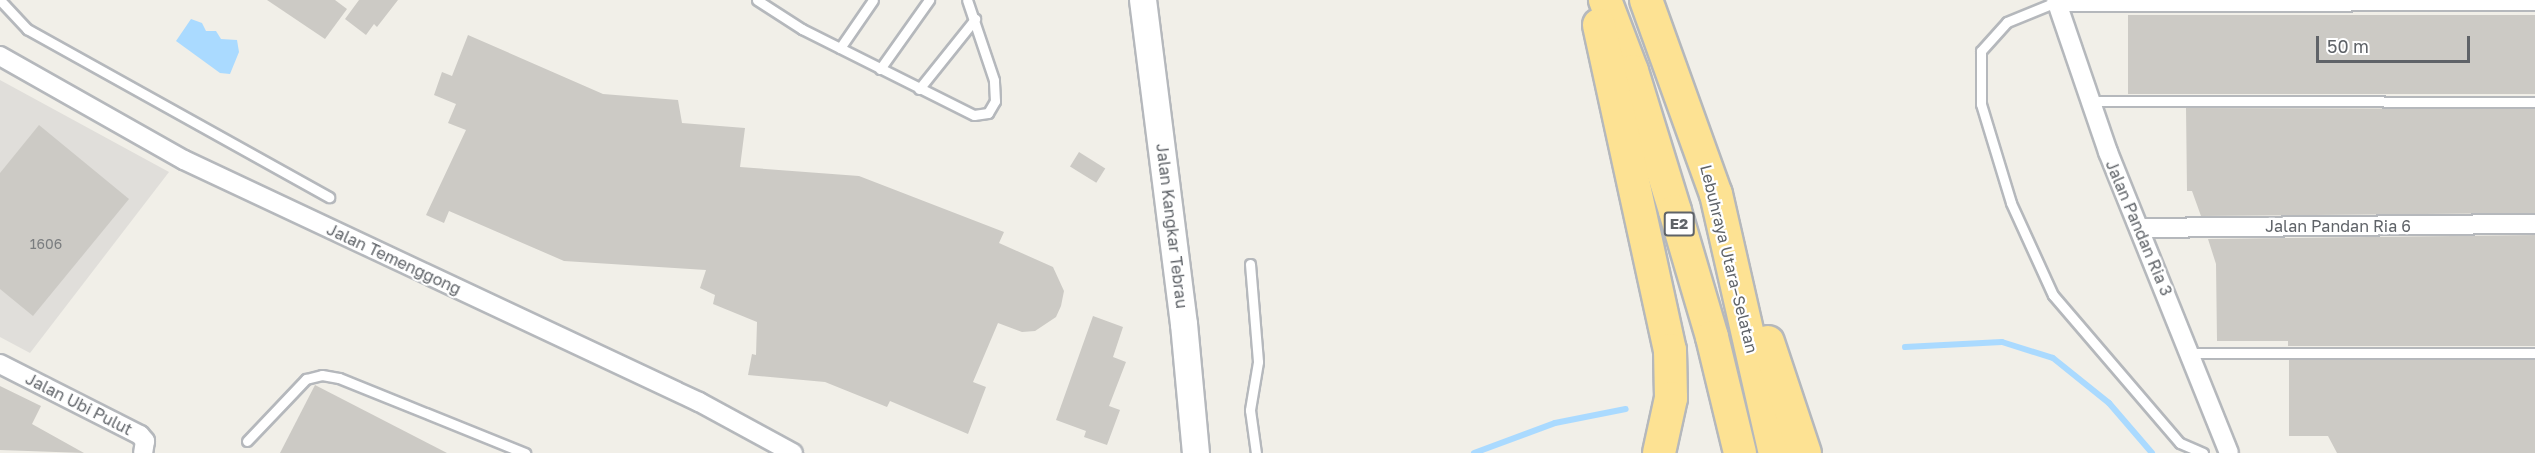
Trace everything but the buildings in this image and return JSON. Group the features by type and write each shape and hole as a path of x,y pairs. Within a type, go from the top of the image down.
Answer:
{"highway":[{"path":"1595,0 1670,350 1671,398 1659,453"},
{"name":"E2","path":"1605,0 1632,71 1675,211 1712,337 1740,453"},
{"name":"Lebuhraya Utara–Selatan","path":"1646,0 1716,194 1775,453"},
{"path":"1716,194 1805,453"}],"street":[{"name":"Jalan Kangkar Tebrau","path":"1143,0 1184,324 1196,453"},
{"path":"2061,4 2535,1"},
{"name":"Jalan Pandan Ria 3","path":"2061,4 2090,101 2229,453"},
{"name":"Jalan Temenggong","path":"0,56 184,160 699,402 793,453"},
{"name":"Jalan Pandan Ria 6","path":"2140,228 2535,224"},
{"name":"Jalan Ubi Pulut","path":"0,364 140,435 145,441 143,453"}],"lane":[{"path":"0,0 27,29 329,197"},
{"path":"757,0 840,48 974,115 988,113 995,101 994,80 967,0"},
{"path":"840,48 873,0"},
{"path":"880,69 929,0"},
{"path":"2061,4 2007,22 1981,51 1980,104 2011,203 2053,295 2180,443 2203,453"},
{"path":"919,89 975,19"},
{"path":"2090,101 2535,102"},
{"path":"1250,264 1258,362 1250,410 1256,453"},
{"path":"2191,353 2535,353"},
{"path":"247,441 306,379 322,375 339,378 525,453"}],"shaded area":[{"path":"0,80 169,172 30,353 0,337"}],"water":[{"path":"191,19 202,23 206,31 216,31 221,39 237,40 239,52 230,74 220,73 176,41"}],"waterway":[{"path":"1905,347 2002,342 2053,358 2109,403 2152,453"},
{"path":"1474,453 1555,423 1626,409"}]}
